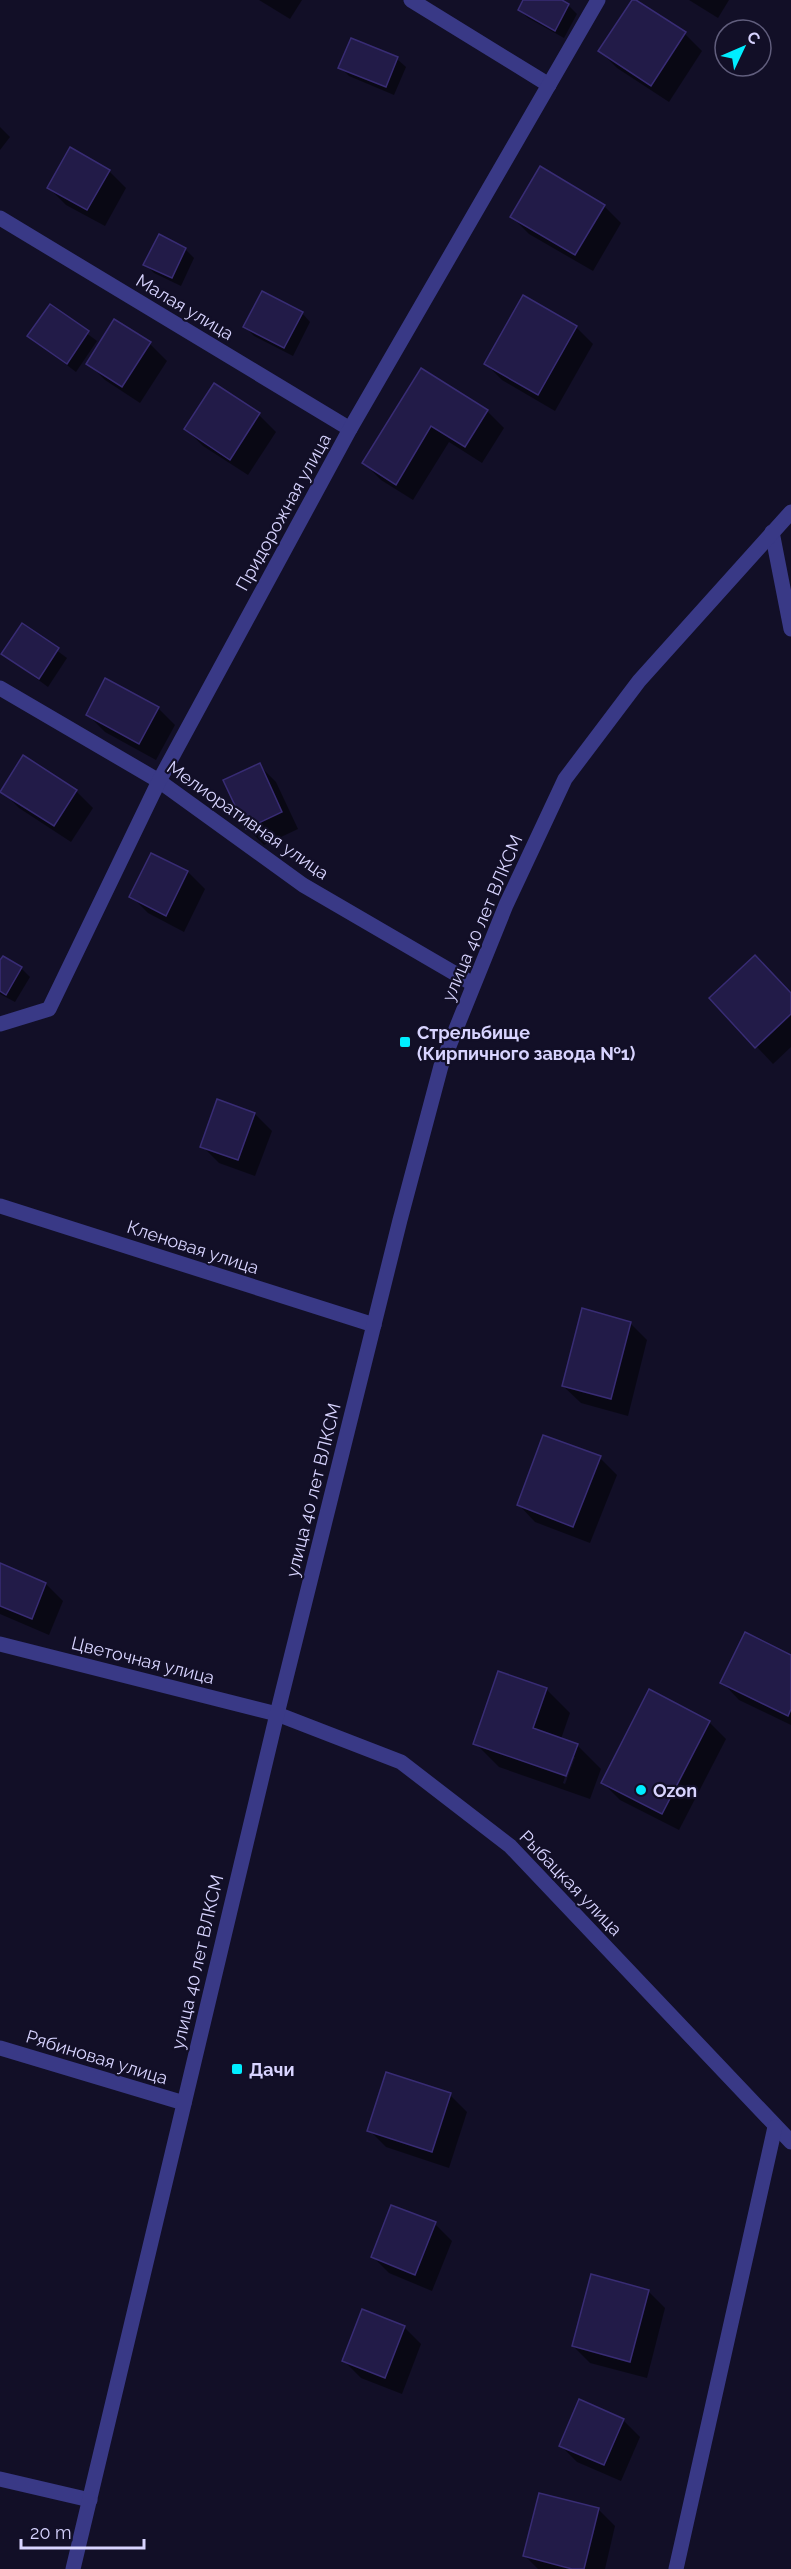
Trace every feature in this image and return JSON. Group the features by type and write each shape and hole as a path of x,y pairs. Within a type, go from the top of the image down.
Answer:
{"street":[{"path":"411,0 549,85"},
{"name":"Придорожная улица","path":"0,1024 49,1009 159,781 350,429 598,0"},
{"name":"Малая улица","path":"0,218 350,429"},
{"name":"улица 40 лет ВЛКСМ","path":"73,2569 277,1714 441,1066 506,905 565,779 639,681 791,512"},
{"path":"772,532 791,628"},
{"name":"Мелиоративная улица","path":"0,688 159,781 303,885 473,984"},
{"name":"Кленовая улица","path":"0,1206 374,1325"},
{"name":"Цветочная улица","path":"0,1644 277,1714"},
{"name":"Рыбацкая улица","path":"277,1714 401,1762 510,1846 791,2142"},
{"name":"Рябиновая улица","path":"0,2048 184,2103"},
{"path":"676,2569 775,2127"},
{"path":"0,2479 90,2500"}],"building":[{"path":"523,0 562,0 569,4 555,31 518,10"},
{"path":"632,0 636,0 686,32 651,86 598,51"},
{"path":"351,38 398,57 386,87 338,68"},
{"path":"70,147 110,170 87,210 47,188"},
{"path":"540,166 605,205 575,255 510,217"},
{"path":"159,234 186,248 172,278 143,265"},
{"path":"262,291 303,312 284,348 243,327"},
{"path":"523,295 577,326 538,395 484,364"},
{"path":"50,304 89,331 67,364 27,336"},
{"path":"114,319 151,342 122,387 86,364"},
{"path":"421,368 488,410 465,447 431,426 396,485 362,463"},
{"path":"214,383 260,413 230,460 184,429"},
{"path":"22,623 59,648 39,679 1,654"},
{"path":"105,678 159,707 139,744 86,715"},
{"path":"23,755 77,790 54,826 0,792"},
{"path":"260,763 282,812 246,829 223,780"},
{"path":"151,853 188,871 166,916 129,897"},
{"path":"755,955 791,993 791,1014 755,1048 709,998"},
{"path":"3,956 22,967 6,995 0,991 0,960"},
{"path":"217,1099 255,1113 238,1160 200,1147"},
{"path":"582,1308 631,1322 611,1399 562,1386"},
{"path":"543,1435 601,1456 573,1527 517,1505"},
{"path":"0,1563 46,1583 32,1619 0,1606"},
{"path":"745,1632 791,1655 791,1709 788,1716 720,1683"},
{"path":"498,1671 547,1688 533,1728 578,1744 566,1776 473,1744"},
{"path":"649,1689 710,1721 662,1814 601,1783"},
{"path":"386,2072 451,2093 432,2152 367,2131"},
{"path":"391,2205 436,2222 415,2275 371,2257"},
{"path":"591,2274 649,2290 630,2362 572,2346"},
{"path":"362,2309 405,2326 385,2378 342,2361"},
{"path":"579,2399 624,2419 604,2465 559,2446"},
{"path":"539,2493 599,2508 584,2569 572,2569 523,2556"}],"place":[{"name":"Стрельбище (Кирпичного завода №1)","path":"405,1042"},
{"name":"Ozon","path":"641,1790"},
{"name":"Дачи","path":"237,2069"}]}
